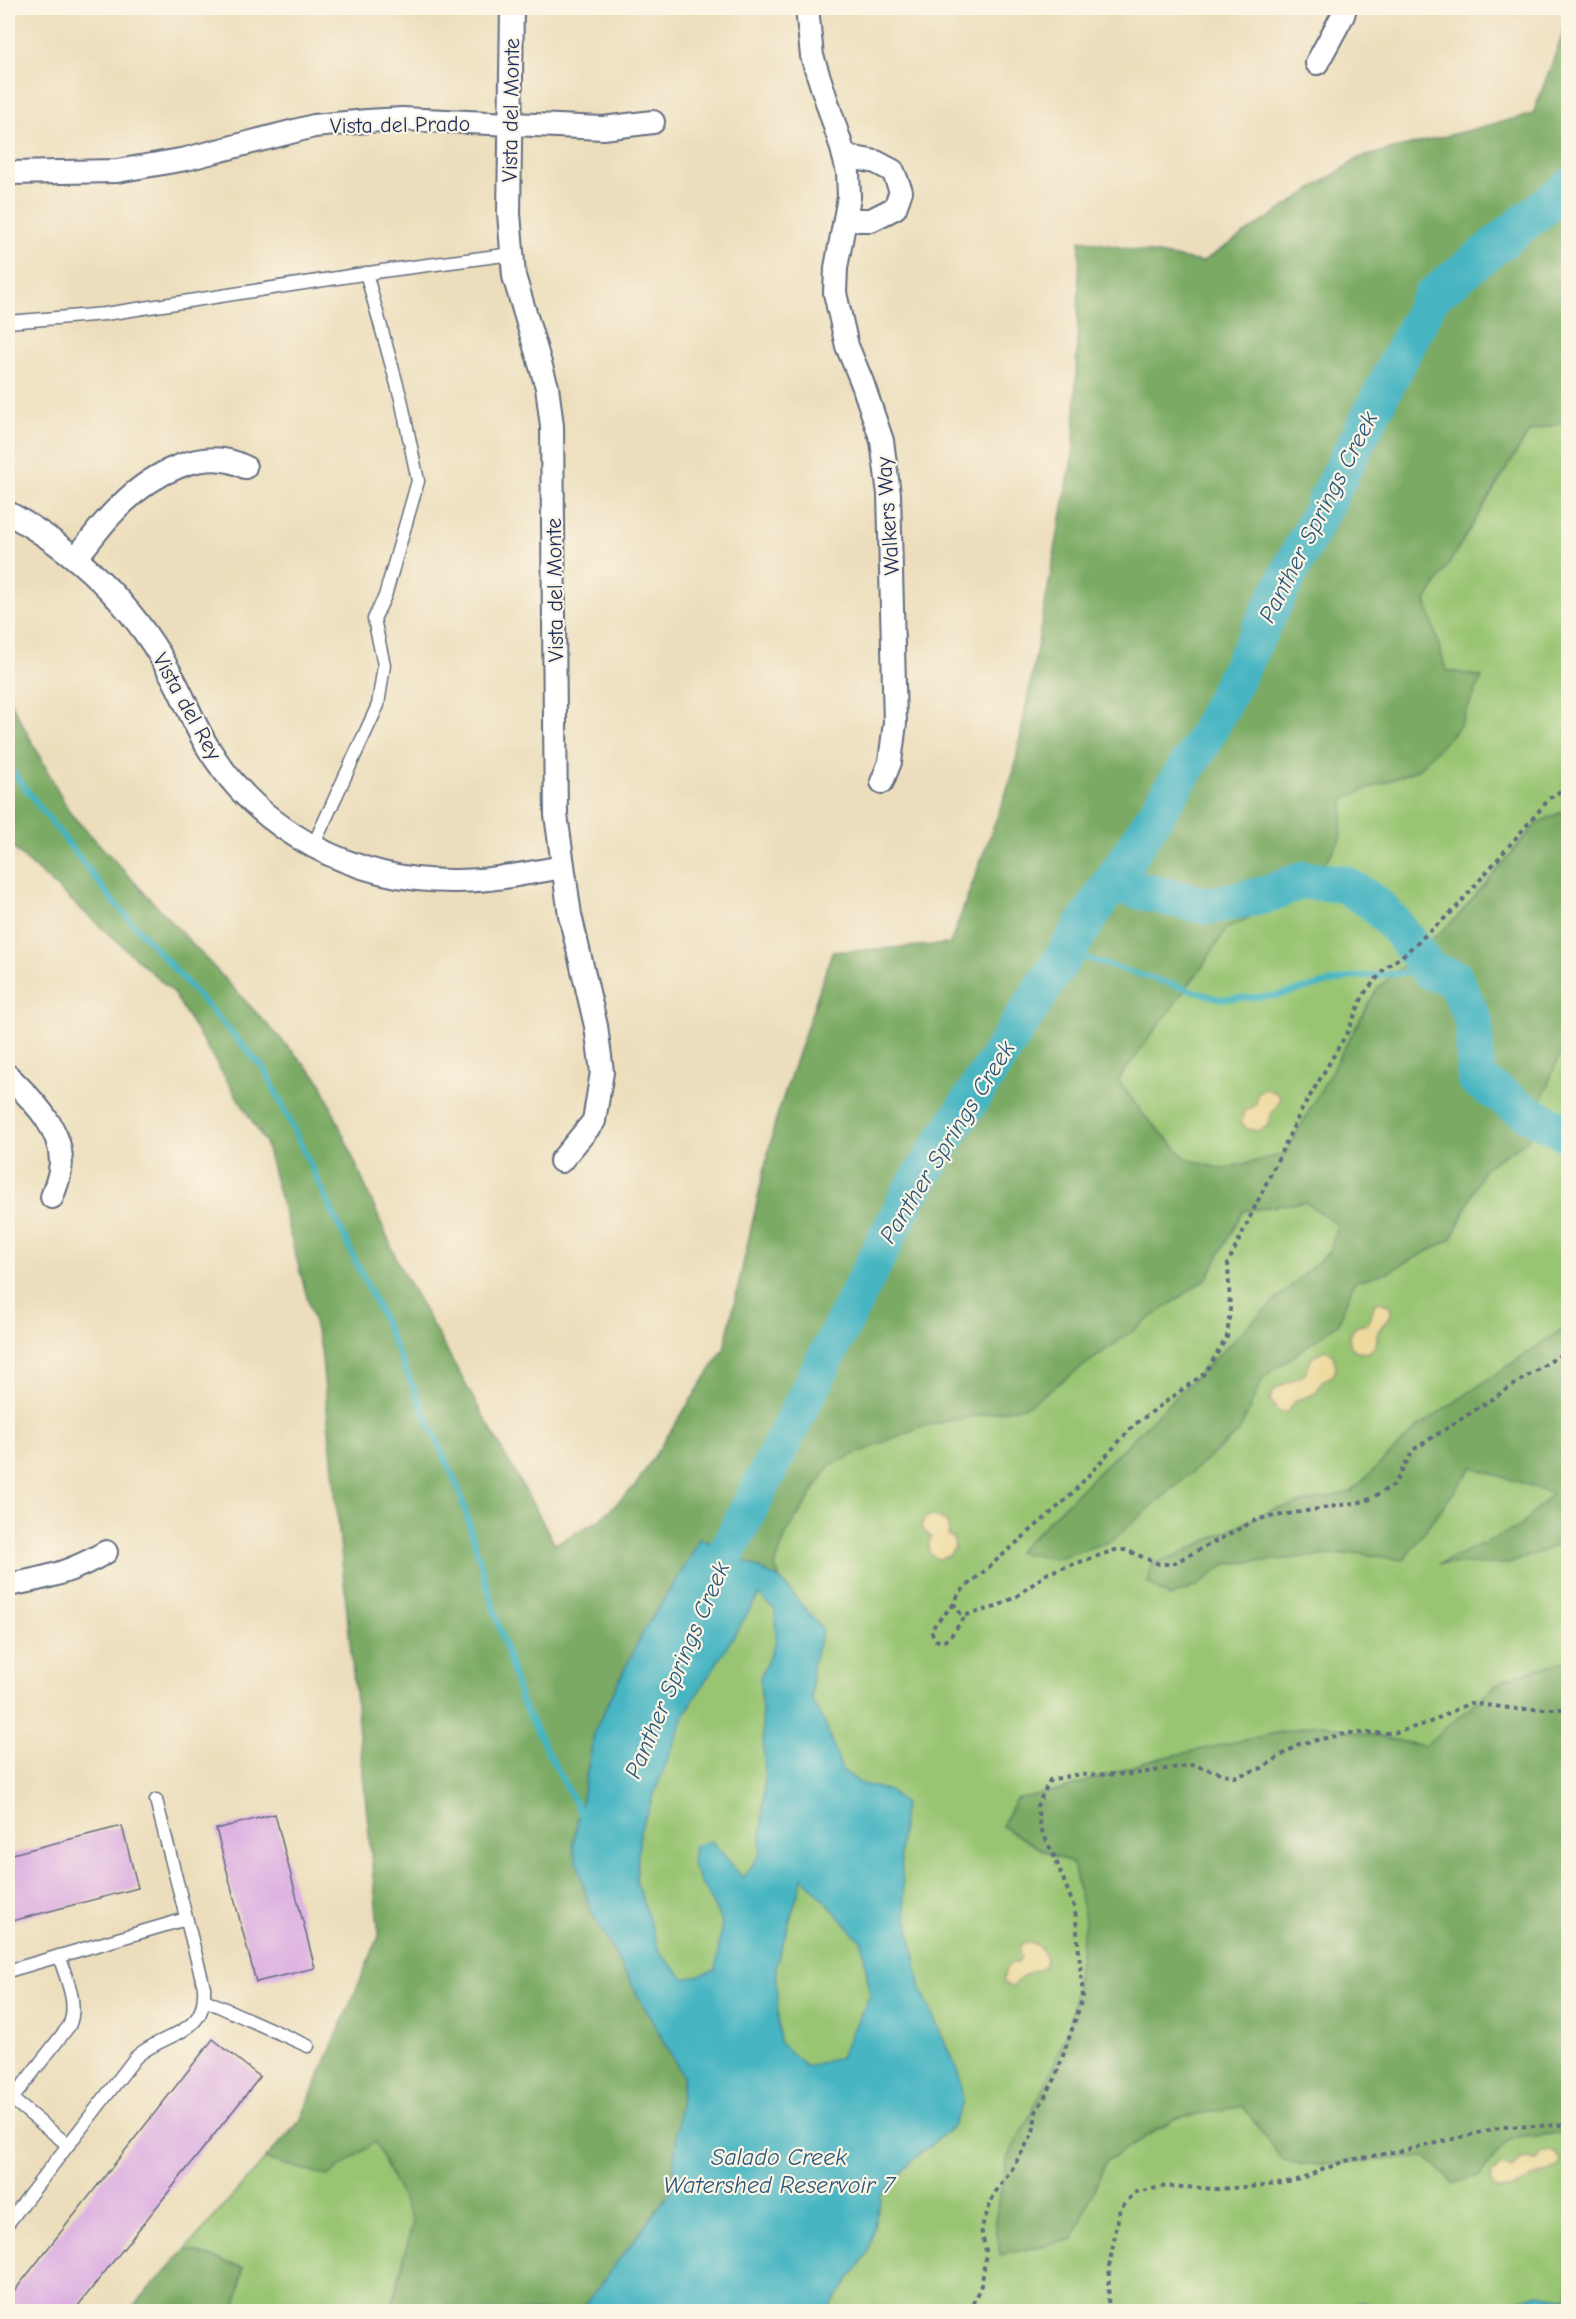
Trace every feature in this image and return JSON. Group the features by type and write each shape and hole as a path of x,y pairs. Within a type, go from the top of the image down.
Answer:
{"street":[{"name":"Vista del Monte","path":"512,8 508,213 514,276 547,387 552,426 556,815 570,915 596,1026 602,1072 594,1121 561,1161"},
{"name":"Walkers Way","path":"807,8 812,56 848,172 849,197 836,268 835,293 847,346 882,441 889,494 895,723 890,762 882,782"},
{"path":"1317,63 1345,8"},
{"name":"Vista del Prado","path":"8,172 117,171 186,159 314,126 402,119 603,128 652,122"},
{"path":"844,156 876,162 893,171 901,191 895,208 871,220 845,220"},
{"path":"76,558 118,506 148,482 182,465 211,459 232,460 245,467"},
{"name":"Vista del Rey","path":"8,513 34,528 76,558 124,604 148,636 169,670 206,745 223,769 264,813 313,846 340,860 368,870 427,880 486,879 563,867"},
{"path":"8,1076 40,1110 58,1140 61,1168 52,1197"},
{"path":"8,1585 56,1576 84,1565 106,1552"}],"lane":[{"path":"8,322 105,314 366,273 512,254"},
{"path":"313,846 378,705 384,665 374,619 386,596 418,481 401,399 366,273"},
{"path":"8,2223 136,2057 154,2044 186,2030 200,2017 205,2000 204,1987 156,1800"},
{"path":"8,1971 186,1919"},
{"path":"59,1956 74,2005 74,2016 69,2026 12,2099 68,2145"},
{"path":"205,2000 308,2046"}],"path":[{"path":"1569,786 1550,798 1455,909 1401,957 1386,967 1364,994 1347,1033 1300,1113 1267,1178 1228,1263 1230,1310 1227,1337 1205,1373 1134,1425 1068,1498 959,1593 954,1604 936,1623 932,1631 936,1640 943,1642 950,1637 966,1616 1006,1602 1048,1573 1103,1553 1126,1550 1159,1564 1172,1564 1258,1519 1366,1501 1394,1485 1413,1450 1569,1350"},
{"path":"954,1604 960,1613 966,1616"},
{"path":"969,2312 982,2283 986,2251 981,2229 994,2194 1033,2133 1036,2112 1055,2079 1083,1997 1075,1909 1040,1827 1037,1806 1050,1780 1074,1775 1132,1774 1193,1765 1234,1777 1262,1768 1299,1744 1349,1733 1394,1732 1428,1723 1470,1703 1517,1709 1569,1706"},
{"path":"1108,2312 1109,2267 1120,2208 1136,2192 1167,2186 1216,2189 1262,2186 1294,2181 1346,2161 1426,2146 1503,2127 1569,2125"}],"green space":[{"path":"1568,20 1568,421 1529,432 1426,601 1446,670 1482,677 1459,727 1417,770 1344,798 1340,840 1308,888 1226,929 1204,964 1118,1080 1143,1114 1187,1159 1222,1169 1285,1154 1377,989 1457,917 1537,823 1568,809 1568,1035 1527,1141 1484,1168 1452,1239 1388,1272 1354,1282 1338,1324 1263,1378 1239,1432 1111,1541 1055,1559 1017,1552 1255,1319 1330,1251 1337,1224 1305,1202 1243,1211 1207,1278 1027,1406 922,1426 830,1465 786,1534 775,1566 780,1579 700,1539 643,1632 595,1730 573,1845 590,1909 683,2076 671,2191 581,2311 391,2311 413,2222 375,2142 328,2176 265,2159 300,2121 379,1936 321,1349 265,1142 172,991 13,848 8,836 8,697 70,813 320,1081 400,1267 555,1544 598,1521 635,1486 724,1349 775,1122 832,952 950,944 1014,771 1074,448 1080,240 1202,262 1359,158 1533,114"},
{"path":"1568,367 1568,2311 581,2311 671,2191 595,1730 775,1566 786,1534 830,1465 1204,964"},
{"path":"1568,1320 1568,1541 1509,1564 1439,1564 1521,1526 1552,1493 1472,1467 1404,1560 1357,1553 1226,1564 1197,1586 1170,1597 1148,1583 1151,1564 1173,1557 1271,1510 1351,1492 1418,1427 1567,1326"},
{"path":"1568,1660 1568,2132 1509,2139 1480,2175 1453,2184 1426,2157 1303,2165 1281,2159 1243,2106 1176,2118 1106,2161 1073,2239 1000,2255 995,2219 1007,2159 1042,2092 1070,2025 1085,1919 1073,1864 1042,1850 1002,1826 1016,1799 1064,1789 1152,1760 1318,1724 1424,1746 1504,1679"},
{"path":"375,2141 413,2222 391,2311 235,2311 243,2268 186,2249 265,2159 328,2176"},
{"path":"186,2249 243,2268 235,2311 129,2311"}],"sand":[{"path":"1267,1089 1277,1093 1281,1099 1270,1116 1269,1125 1259,1131 1247,1129 1241,1122 1244,1111 1256,1105 1257,1095 1260,1091"},
{"path":"1378,1301 1390,1306 1391,1314 1378,1332 1375,1347 1365,1353 1359,1352 1350,1345 1349,1335 1357,1325 1368,1323"},
{"path":"1324,1350 1332,1353 1336,1366 1334,1375 1322,1381 1314,1394 1292,1404 1287,1412 1278,1412 1270,1400 1272,1392 1304,1375 1313,1356"},
{"path":"938,1517 947,1524 948,1535 953,1538 955,1547 949,1556 938,1559 929,1553 928,1545 931,1537 921,1526 925,1518"},
{"path":"1030,1942 1042,1950 1046,1958 1045,1962 1038,1970 1026,1974 1012,1988 1003,1980 1006,1968 1011,1963 1018,1963 1021,1958 1019,1952 1021,1945"},
{"path":"1550,2150 1558,2155 1561,2165 1549,2173 1532,2177 1510,2190 1499,2190 1493,2186 1491,2177 1499,2165 1513,2169 1521,2159 1537,2161 1541,2152"}],"water":[{"name":"Salado Creek Watershed Reservoir 7","path":"700,1538 780,1579 823,1630 812,1667 812,1701 827,1728 842,1770 862,1784 890,1791 904,1804 900,1850 905,1907 921,1989 959,2075 963,2102 953,2126 913,2160 881,2196 868,2253 827,2311 581,2311 671,2191 683,2076 590,1909 573,1846 595,1730 643,1632 687,1563","holes":["759,1595 775,1610 776,1641 760,1678 765,1776 760,1854 743,1878 712,1841 694,1846 692,1865 722,1922 716,1970 685,1979 660,1953 636,1880 640,1831 686,1712","803,1877 862,1942 870,1995 840,2057 807,2067 779,2042 776,1965"]},
{"path":"1538,2293 1567,2298 1568,2311 1484,2311"},
{"path":"1362,2301 1383,2311 1332,2311"}],"building":[{"path":"275,1814 315,1968 256,1982 216,1829"},
{"path":"122,1826 138,1888 8,1922 8,1855"},
{"path":"213,2039 260,2077 73,2312 8,2312 8,2299"}],"waterway":[{"name":"Panther Springs Creek","path":"704,1597 908,1196 1201,745 1431,297 1568,188"},
{"path":"8,766 113,901 266,1071 376,1304 459,1490 521,1701 582,1816"},
{"name":"Panther Springs Creek","path":"1111,884 1207,906 1266,895 1303,880 1344,884 1374,903 1398,928 1430,971 1454,978 1474,1022 1476,1079 1528,1113 1568,1134"},
{"name":"Panther Springs Creek","path":"1066,952 1220,999 1276,996 1352,977 1430,971"}]}
